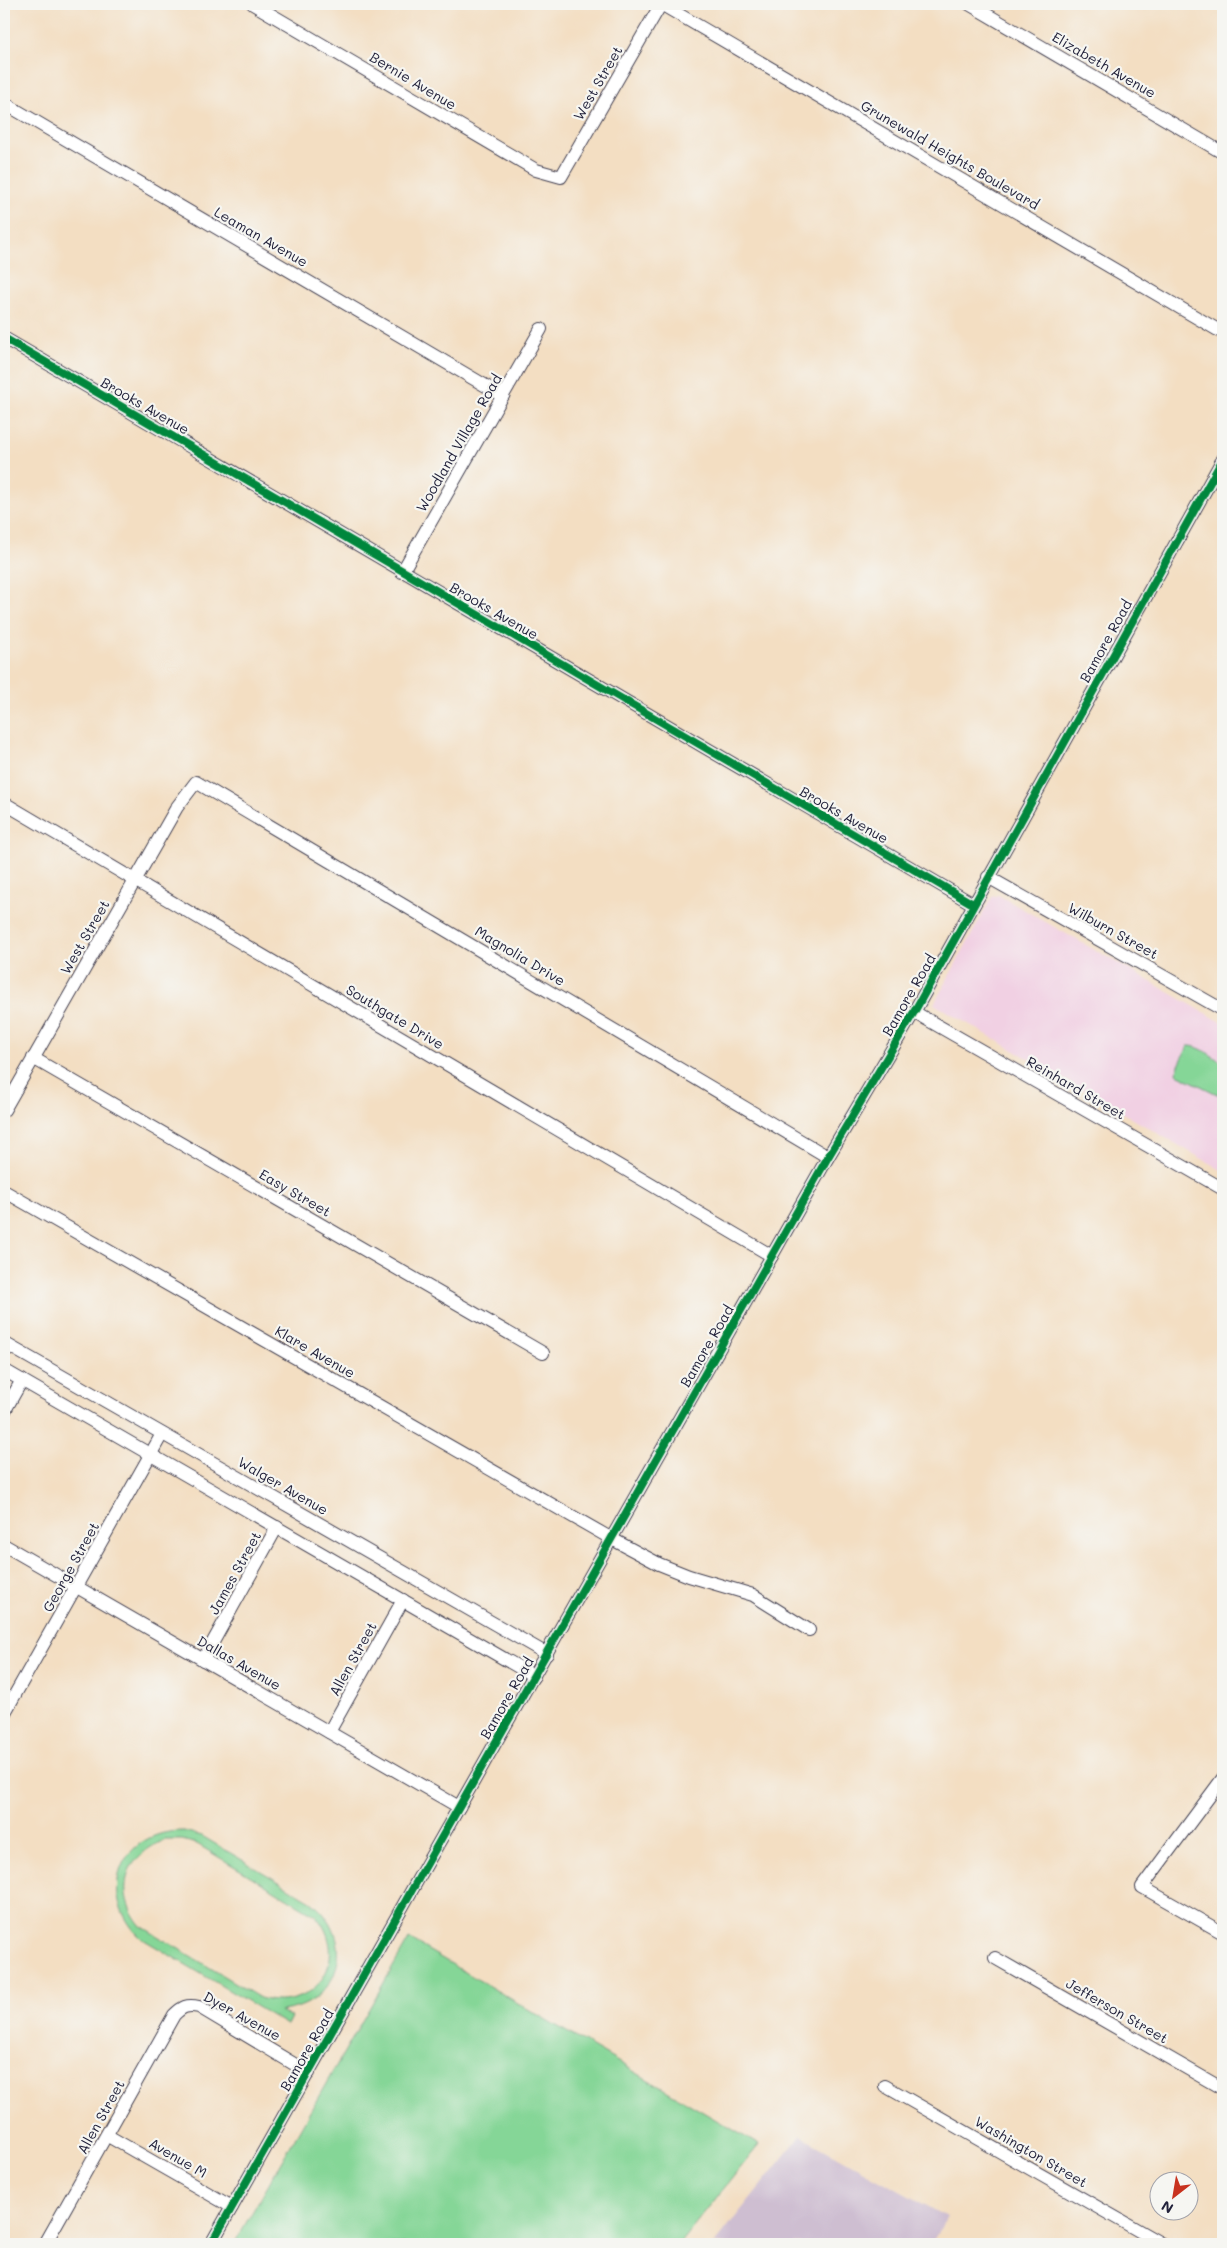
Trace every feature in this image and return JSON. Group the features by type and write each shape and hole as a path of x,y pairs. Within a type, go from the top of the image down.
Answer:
{"street":[{"name":"Bernie Avenue","path":"253,4 536,170 561,177"},
{"name":"West Street","path":"561,177 661,4"},
{"name":"Grunewald Heights Boulevard","path":"661,4 1223,333"},
{"name":"Elizabeth Avenue","path":"969,4 1223,153"},
{"name":"Leaman Avenue","path":"4,103 503,396"},
{"name":"Woodland Village Road","path":"402,572 541,329"},
{"name":"Brooks Avenue","path":"4,338 973,904"},
{"name":"Bamore Road","path":"211,2244 828,1157 914,1012 1223,459"},
{"name":"West Street","path":"4,1110 178,807 196,782"},
{"name":"Magnolia Drive","path":"196,782 828,1157"},
{"name":"Southgate Drive","path":"4,803 772,1256"},
{"name":"Wilburn Street","path":"988,877 1223,1010"},
{"name":"Reinhard Street","path":"914,1012 1223,1189"},
{"name":"Easy Street","path":"33,1058 543,1353"},
{"name":"Klare Avenue","path":"4,1192 612,1539 659,1564 689,1576 753,1596 809,1630"},
{"name":"Walger Avenue","path":"4,1343 546,1654"},
{"path":"4,1370 534,1676"},
{"path":"4,1412 22,1380"},
{"name":"George Street","path":"4,1714 162,1434"},
{"name":"James Street","path":"203,1660 277,1528"},
{"name":"Dallas Avenue","path":"4,1545 459,1807"},
{"name":"Allen Street","path":"329,1732 403,1600"},
{"path":"1222,1783 1142,1887 1223,1933"},
{"name":"Jefferson Street","path":"995,1958 1223,2089"},
{"name":"Allen Street","path":"46,2244 174,2015 185,2006"},
{"name":"Dyer Avenue","path":"185,2006 199,2007 308,2073"},
{"name":"Washington Street","path":"885,2086 1162,2244"},
{"name":"Avenue M","path":"108,2136 232,2207"}],"shaded area":[{"path":"998,895 1223,1023 1223,1171 934,1004 992,897"},
{"path":"800,2136 947,2217 931,2244 714,2244"}],"green space":[{"path":"1188,1046 1202,1050 1223,1063 1223,1093 1217,1094 1177,1074 1176,1072"},
{"path":"184,1831 202,1836 311,1901 326,1916 335,1933 338,1950 336,1968 329,1983 317,1997 301,2006 280,2011 291,2017 287,2025 141,1938 127,1921 119,1903 118,1885 121,1868 130,1853 144,1841 162,1834","holes":["165,1840 182,1840 197,1844 315,1915 326,1931 330,1948 329,1964 322,1979 312,1990 297,1998 280,2001 260,1998 141,1926 132,1913 127,1900 126,1888 132,1865 140,1855 151,1847"]},
{"path":"409,1939 759,2145 679,2244 234,2244"}],"cycle path":[{"path":"4,338 973,904"},
{"path":"211,2244 828,1157 914,1012 1223,459"}]}
